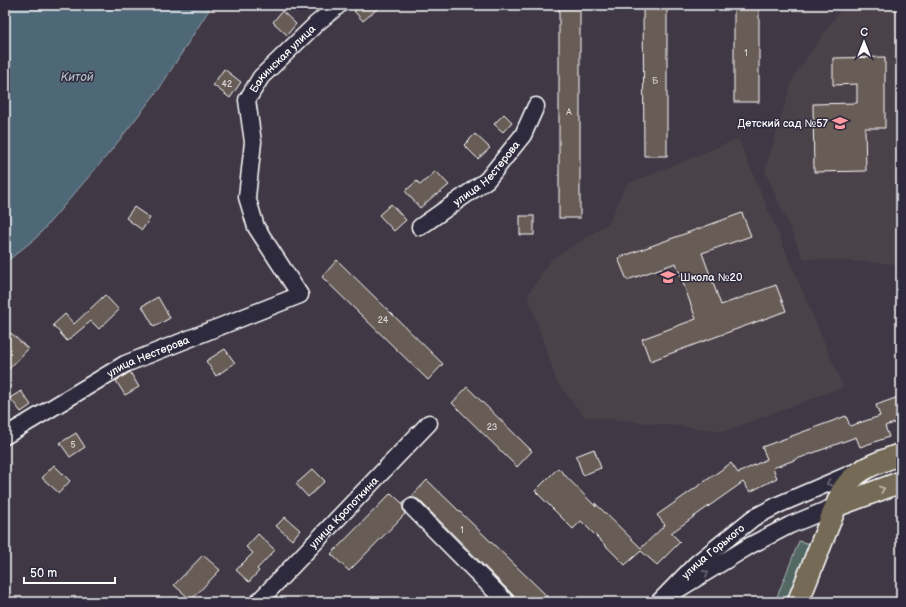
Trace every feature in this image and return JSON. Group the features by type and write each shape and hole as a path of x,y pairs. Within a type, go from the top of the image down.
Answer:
{"main road":[{"name":"улица Горького","path":"836,506 842,491 849,480 865,468 901,454"},
{"name":"улица Горького","path":"836,506 901,482"},
{"path":"798,602 836,506"}],"street":[{"name":"Бакинская улица","path":"300,294 256,227 247,197 253,142 247,100 261,77 316,24 339,5"},
{"name":"улица Нестерова","path":"420,227 487,180 523,135 536,106"},
{"name":"улица Нестерова","path":"5,436 125,364 300,294"},
{"name":"улица Кропоткина","path":"258,602 429,422"},
{"name":"улица Горького","path":"660,601 696,564 754,518 780,504 865,468"},
{"name":"улица Горького","path":"660,601 751,545 836,506"},
{"path":"412,507 506,602"}],"shaded area":[{"name":"Детский сад №57","path":"841,9 901,10 901,264 803,258 765,170 794,76"},
{"name":"Школа №20","path":"738,139 843,387 725,431 584,416 557,382 528,295 551,260 609,223 626,185"}],"green space":[{"path":"799,541 810,544 788,602 775,602"}],"water":[{"name":"Китой","path":"5,5 212,5 159,89 110,152 37,237 5,263"}],"building":[{"path":"362,5 382,5 363,21 354,11"},
{"path":"559,5 580,5 580,218 559,218"},
{"path":"643,5 667,5 667,156 644,156"},
{"path":"734,5 759,5 759,102 734,102"},
{"path":"282,11 296,24 287,35 273,22"},
{"path":"885,57 885,128 865,128 866,171 814,172 813,104 857,103 857,84 833,85 833,58"},
{"path":"224,69 241,82 230,98 213,85"},
{"path":"504,114 512,122 503,132 494,124"},
{"path":"475,134 490,148 478,159 464,145"},
{"path":"436,171 449,185 420,208 405,191 417,181 420,185"},
{"path":"391,204 406,220 394,231 379,215"},
{"path":"134,207 150,218 142,230 126,218"},
{"path":"742,213 751,236 702,253 721,305 776,285 786,311 650,361 642,339 696,319 676,263 627,280 618,258"},
{"path":"520,216 534,216 534,235 520,235"},
{"path":"337,260 443,364 428,380 322,277"},
{"path":"105,295 119,310 99,329 91,321 67,341 53,325 65,314 74,324"},
{"path":"158,297 170,318 154,327 142,306"},
{"path":"11,333 28,349 5,373 5,339"},
{"path":"225,349 235,363 216,376 206,361"},
{"path":"130,372 139,387 125,395 116,381"},
{"path":"467,387 532,451 517,467 452,403"},
{"path":"21,391 31,405 21,412 10,398"},
{"path":"901,396 901,421 885,426 889,437 860,447 856,437 773,468 777,478 750,492 743,482 671,533 680,542 657,565 641,551 625,565 581,521 573,529 535,491 558,468 596,507 595,503 641,548 665,525 657,515 731,463 738,473 767,459 762,447 846,416 850,426 880,416 876,405"},
{"path":"76,433 85,447 70,457 60,443"},
{"path":"594,449 601,468 583,475 576,456"},
{"path":"54,465 70,481 59,493 42,478"},
{"path":"313,469 325,481 308,497 296,484"},
{"path":"427,480 547,596 541,602 517,602 513,595 419,500 410,498"},
{"path":"391,493 403,504 405,514 349,571 331,554"},
{"path":"285,517 300,530 292,540 276,526"},
{"path":"258,534 275,550 257,569 259,571 249,582 236,570 253,553 246,547"},
{"path":"203,555 220,570 191,600 174,585"}],"place":[{"name":"Детский сад №57","path":"840,123"},
{"name":"Школа №20","path":"668,277"}]}
